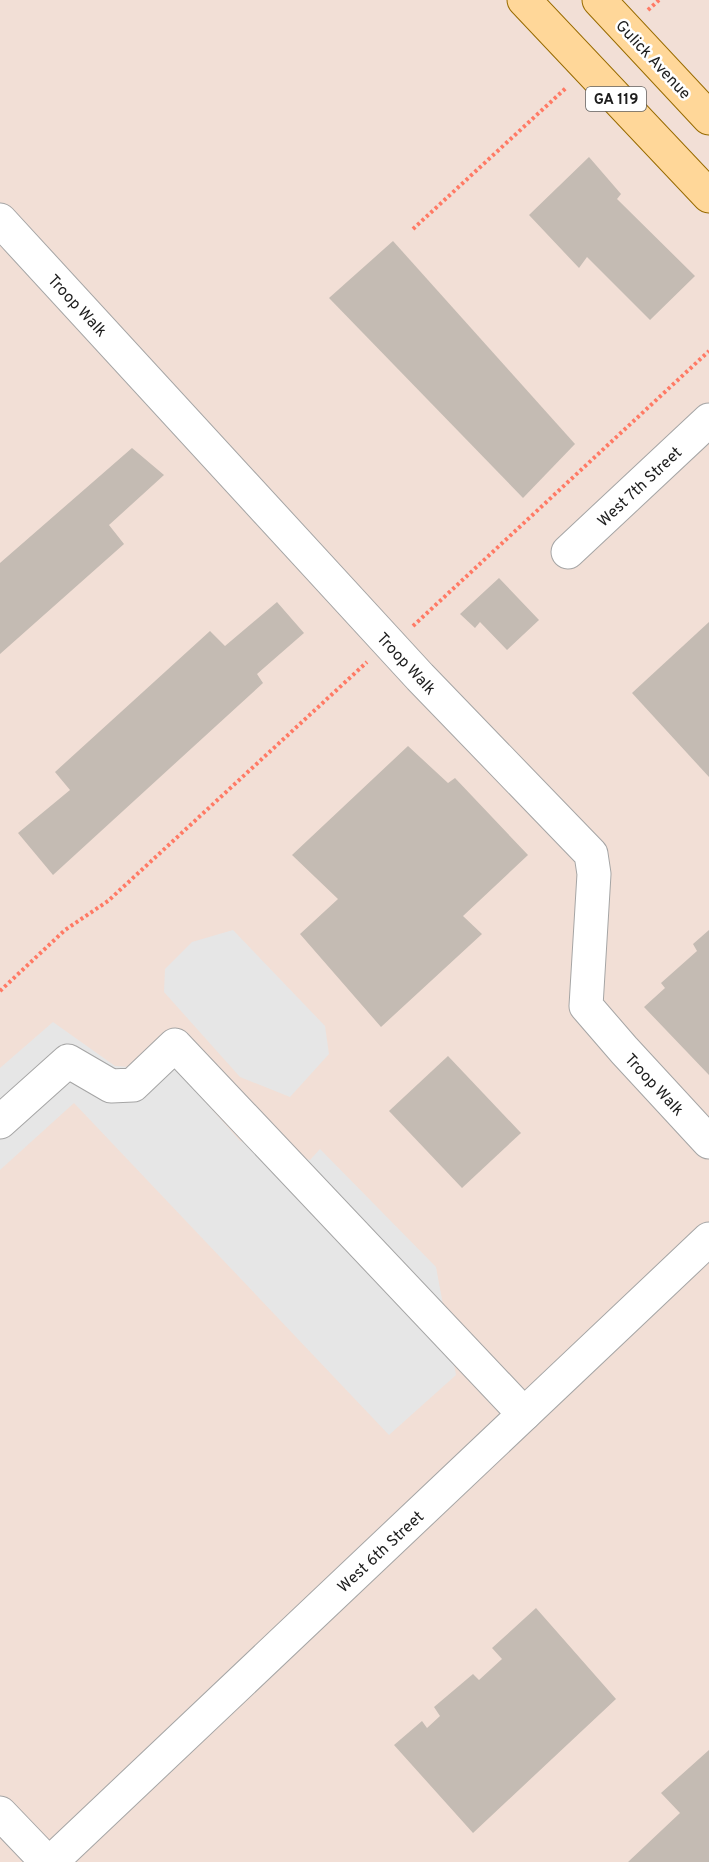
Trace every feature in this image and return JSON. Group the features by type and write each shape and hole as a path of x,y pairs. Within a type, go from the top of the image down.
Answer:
{"main road":[{"name":"GA 119","path":"524,0 709,196"},
{"name":"Gulick Avenue","path":"599,0 709,118"}],"street":[{"name":"Troop Walk","path":"0,220 392,646 591,854 594,874 586,1006 709,1142"},
{"name":"West 7th Street","path":"568,552 709,420"},
{"path":"0,1122 68,1061 111,1086 133,1085 176,1045 524,1414"},
{"name":"West 6th Street","path":"49,1862 709,1239"},
{"path":"0,1813 49,1862"}],"path":[{"path":"413,229 587,68"},
{"path":"0,991 65,930 117,893 361,666 392,646 709,351"}],"shaded area":[{"path":"0,0 709,0 709,1862 0,1862"},
{"path":"233,930 325,1026 329,1054 290,1097 240,1077 164,992 165,969 192,942"},
{"path":"53,1022 115,1066 177,1070 240,1141 310,1160 320,1149 436,1267 456,1375 389,1435 74,1103 0,1170 0,1068"}],"building":[{"path":"589,157 621,194 617,199 695,276 650,320 587,257 579,268 529,215"},
{"path":"393,241 575,444 523,498 329,298"},
{"path":"132,448 164,475 109,525 124,544 0,654 0,563"},
{"path":"499,578 539,620 507,650 480,622 475,628 460,614"},
{"path":"277,602 304,633 257,674 263,683 53,875 18,833 70,790 55,772 210,631 225,646"},
{"path":"709,622 709,777 632,693"},
{"path":"408,746 448,783 455,778 528,855 463,916 482,934 381,1027 300,934 338,899 292,855"},
{"path":"709,930 709,1075 644,1007 665,988 661,983 697,951 693,944"},
{"path":"448,1056 521,1133 462,1188 389,1111"},
{"path":"536,1608 616,1699 473,1833 394,1745 422,1721 427,1728 440,1716 434,1707 473,1674 479,1680 502,1659 492,1648"},
{"path":"709,1750 709,1862 628,1862 680,1813 661,1793"}]}
